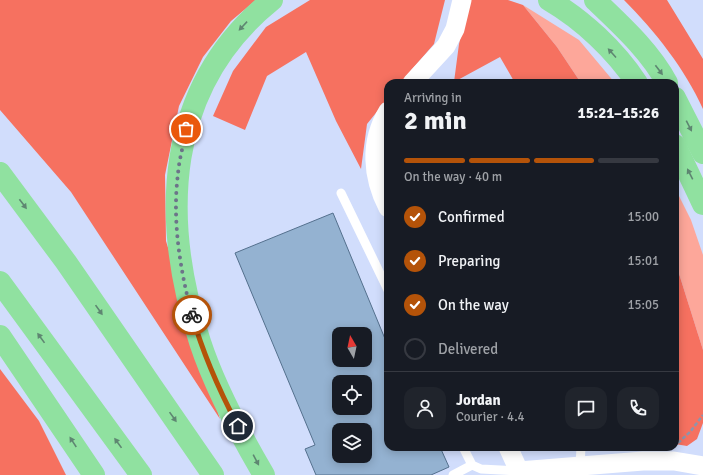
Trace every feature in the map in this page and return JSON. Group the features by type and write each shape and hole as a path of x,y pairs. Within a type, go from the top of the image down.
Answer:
{"highway":[{"path":"264,475 220,390 200,343 188,299 180,254 176,216 178,174 186,129 200,91 215,61 232,38 252,16 272,0"},
{"path":"549,0 565,10 590,30 634,79"},
{"path":"595,0 637,43 662,73 665,79"},
{"path":"679,106 703,153"},
{"path":"679,153 703,204"},
{"path":"0,173 66,262 213,475"},
{"path":"0,282 141,475"},
{"path":"0,336 94,475"}],"street":[{"path":"416,79 446,46 455,29 462,0"},
{"path":"384,117 375,146 375,171 380,193 384,200"},
{"path":"510,451 519,471 658,461 674,461 703,466"}],"lane":[{"path":"341,192 384,282"},
{"path":"466,451 472,465 481,469 519,471"},
{"path":"580,467 581,451"},
{"path":"453,475 472,465"}],"path":[{"path":"679,440 690,432 703,415"}],"shaded area":[{"path":"0,0 256,0 231,21 203,57 179,106 165,175 166,241 220,419 71,192 0,110"},
{"path":"310,0 445,0 434,44 403,79 384,79 384,103 367,124 361,169 336,121 306,52 267,76 245,130 213,116 233,71 266,27"},
{"path":"470,0 508,0 523,5 557,47 578,79 513,79 500,57 460,79 454,79 459,44"},
{"path":"624,0 667,0 703,59 703,109 687,79 668,51 647,24"},
{"path":"523,5 579,40 612,79 578,79 557,47"},
{"path":"679,196 691,220 703,255 703,350 679,274"},
{"path":"679,274 703,350 703,423 697,439 687,446 679,445"},
{"path":"0,369 39,421 66,475 0,475"}],"building":[{"path":"333,213 384,336 384,451 442,451 449,467 431,475 316,475 305,449 315,445 235,253"}],"way so far":[{"path":"186,129 178,174 176,216 180,254 192,315"}],"route":[{"path":"192,315 200,343 220,390 238,426"}]}
